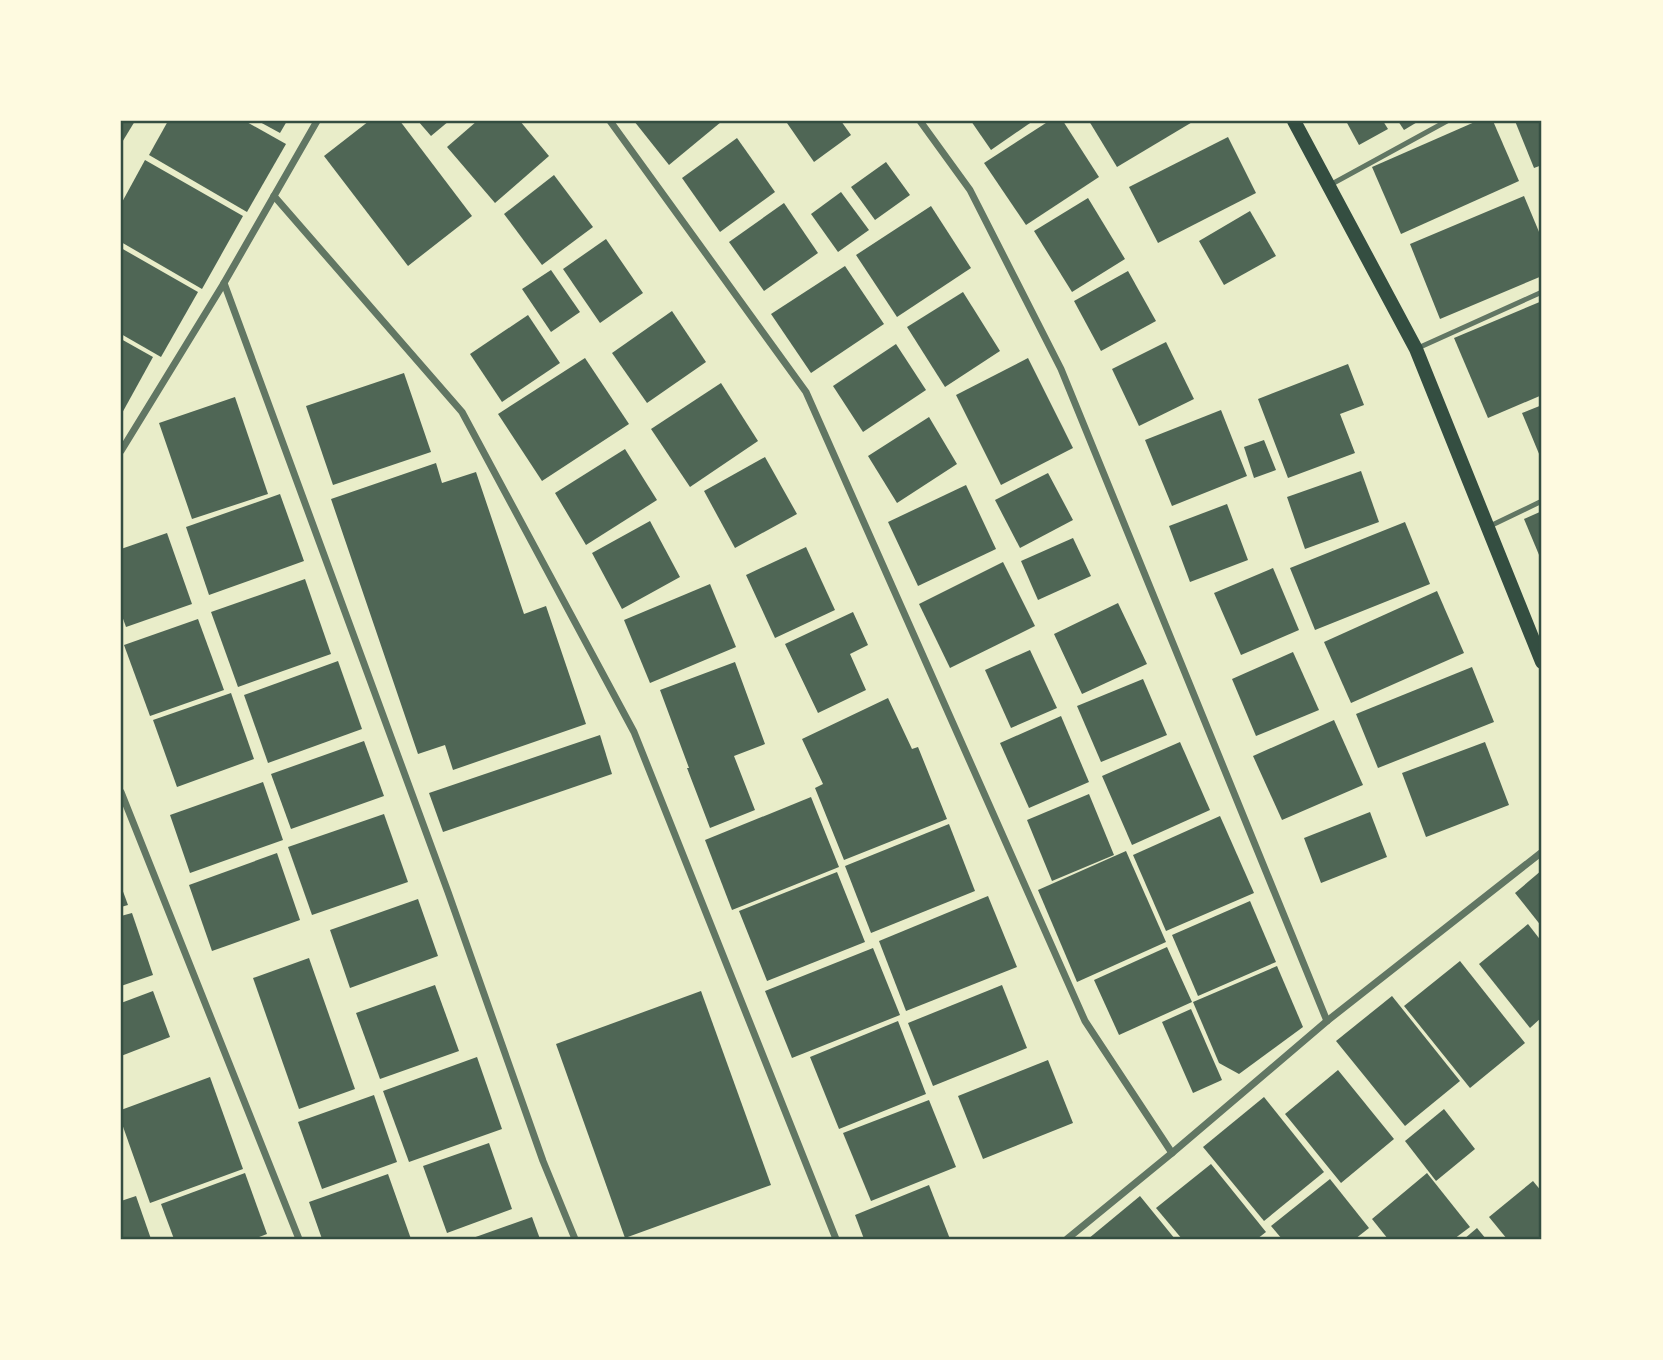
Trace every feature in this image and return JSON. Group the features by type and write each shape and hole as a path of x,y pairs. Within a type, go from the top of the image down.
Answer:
{"main road":[{"path":"1294,121 1416,349 1542,662"}],"street":[{"path":"121,451 224,283 317,121"},
{"path":"610,121 806,392 1085,1021 1172,1153"},
{"path":"920,121 970,190 1061,369 1328,1021"},
{"path":"274,196 462,412 595,658 634,732 836,1239"},
{"path":"224,283 448,891 543,1161 575,1239"},
{"path":"121,792 299,1239"},
{"path":"1066,1239 1328,1021 1542,852"}],"lane":[{"path":"1328,186 1447,121"},
{"path":"1416,349 1542,292"},
{"path":"1488,527 1542,501"}],"building":[{"path":"121,121 135,121 121,144"},
{"path":"168,121 245,121 286,144 247,212 149,155"},
{"path":"258,121 287,121 280,133"},
{"path":"369,121 400,121 472,216 408,266 324,156"},
{"path":"418,121 449,121 431,136"},
{"path":"477,121 520,121 549,156 495,203 447,147"},
{"path":"634,121 720,121 721,122 669,165"},
{"path":"841,121 851,135 814,162 787,123"},
{"path":"971,121 1033,121 991,150"},
{"path":"1049,121 1063,121 1099,177 1026,225 984,163"},
{"path":"1089,121 1194,121 1117,167"},
{"path":"1346,121 1383,121 1388,129 1359,145"},
{"path":"1398,121 1419,121 1404,130"},
{"path":"1477,121 1493,121 1519,181 1401,234 1372,167"},
{"path":"1515,121 1542,121 1542,165 1534,168"},
{"path":"1228,137 1256,193 1158,243 1129,187"},
{"path":"737,138 775,192 720,232 682,178"},
{"path":"145,160 243,216 202,289 121,242 121,204"},
{"path":"886,162 910,195 875,220 851,187"},
{"path":"554,175 593,227 542,265 504,214"},
{"path":"841,192 869,230 838,252 811,214"},
{"path":"1524,196 1542,239 1542,276 1440,319 1410,244"},
{"path":"1088,198 1125,259 1072,292 1034,231"},
{"path":"784,203 818,253 764,291 729,242"},
{"path":"931,206 971,268 897,317 856,255"},
{"path":"1250,211 1276,256 1224,285 1199,241"},
{"path":"606,239 643,293 600,323 563,269"},
{"path":"121,248 198,292 161,357 121,334"},
{"path":"845,266 884,324 811,373 771,314"},
{"path":"551,270 580,312 551,332 522,289"},
{"path":"1128,271 1156,321 1101,351 1074,301"},
{"path":"963,292 1000,351 945,387 907,327"},
{"path":"1542,301 1542,395 1488,418 1454,338"},
{"path":"672,311 706,362 647,403 612,353"},
{"path":"528,315 560,363 502,402 470,354"},
{"path":"121,339 153,357 121,415"},
{"path":"1166,342 1194,399 1139,426 1112,369"},
{"path":"896,344 926,390 863,432 833,386"},
{"path":"585,358 629,424 542,481 498,414"},
{"path":"1028,358 1073,448 1001,485 956,395"},
{"path":"1348,364 1364,405 1340,414 1355,453 1288,478 1258,399"},
{"path":"404,373 431,452 333,485 306,406"},
{"path":"721,383 758,441 690,487 651,429"},
{"path":"235,397 268,494 192,519 159,423"},
{"path":"1542,405 1542,461 1522,413"},
{"path":"1221,410 1247,476 1172,506 1145,440"},
{"path":"929,417 957,464 897,503 868,456"},
{"path":"1264,440 1276,470 1254,478 1244,447"},
{"path":"625,449 657,500 586,545 555,493"},
{"path":"765,457 797,514 735,548 704,491"},
{"path":"436,463 442,483 476,472 524,614 546,606 586,724 453,770 445,745 418,754 331,499"},
{"path":"1361,471 1379,522 1305,549 1287,497"},
{"path":"1048,473 1073,520 1020,548 995,500"},
{"path":"966,485 996,549 918,586 888,522"},
{"path":"280,494 304,561 209,595 186,527"},
{"path":"1227,504 1248,560 1190,582 1169,526"},
{"path":"1542,511 1542,562 1524,519"},
{"path":"650,521 680,577 622,609 592,553"},
{"path":"1405,522 1430,584 1315,630 1290,568"},
{"path":"167,533 192,604 126,627 121,613 121,549"},
{"path":"1073,538 1091,576 1038,600 1021,561"},
{"path":"806,547 835,610 775,638 746,575"},
{"path":"1003,562 1035,626 950,668 919,604"},
{"path":"1273,568 1299,630 1241,655 1214,593"},
{"path":"305,579 331,654 238,687 211,612"},
{"path":"710,584 736,647 650,683 624,620"},
{"path":"1437,591 1464,653 1351,703 1324,642"},
{"path":"1118,603 1147,664 1082,694 1054,634"},
{"path":"853,612 868,645 850,654 866,690 818,713 785,644"},
{"path":"198,619 224,690 150,716 124,645"},
{"path":"1030,650 1057,708 1011,728 985,670"},
{"path":"1293,652 1319,710 1256,736 1232,679"},
{"path":"338,661 362,729 268,763 244,695"},
{"path":"735,662 765,744 734,756 755,810 710,828 660,690"},
{"path":"1472,667 1494,722 1378,768 1356,714"},
{"path":"1143,679 1167,735 1101,762 1077,706"},
{"path":"231,693 254,759 177,787 153,720"},
{"path":"888,698 912,749 918,747 947,819 844,860 815,788 823,784 802,739"},
{"path":"1061,716 1089,782 1029,808 1000,743"},
{"path":"1334,720 1363,785 1282,820 1253,756"},
{"path":"600,735 612,774 443,832 429,793"},
{"path":"364,741 384,796 291,829 271,774"},
{"path":"1180,742 1210,810 1132,845 1102,776"},
{"path":"1485,742 1509,805 1426,837 1402,773"},
{"path":"263,782 283,840 190,873 170,815"},
{"path":"1089,794 1114,855 1052,881 1027,820"},
{"path":"811,797 839,867 732,910 705,840"},
{"path":"1370,812 1387,857 1321,883 1304,838"},
{"path":"384,814 408,882 312,915 288,847"},
{"path":"1220,816 1254,893 1166,931 1133,855"},
{"path":"949,824 975,891 871,933 845,866"},
{"path":"1126,851 1166,942 1077,982 1038,890"},
{"path":"277,853 300,920 212,951 189,885"},
{"path":"1542,870 1542,927 1515,893"},
{"path":"837,872 865,942 767,981 739,911"},
{"path":"121,886 128,905 121,907"},
{"path":"988,896 1017,967 906,1011 879,941"},
{"path":"418,899 438,956 350,988 330,930"},
{"path":"1250,901 1276,962 1198,996 1172,935"},
{"path":"132,913 153,975 121,986 121,916"},
{"path":"1528,924 1542,942 1542,1017 1530,1028 1479,964"},
{"path":"1167,947 1192,1002 1119,1035 1094,980"},
{"path":"873,948 900,1015 792,1058 765,991"},
{"path":"309,958 355,1089 299,1109 253,978"},
{"path":"1460,961 1525,1043 1470,1088 1404,1006"},
{"path":"1277,966 1303,1027 1239,1074 1219,1063 1193,1002"},
{"path":"435,985 459,1051 380,1079 356,1013"},
{"path":"1002,985 1027,1048 933,1086 908,1023"},
{"path":"153,991 170,1037 121,1056 121,1003"},
{"path":"701,991 771,1185 625,1238 556,1044"},
{"path":"1392,996 1460,1081 1405,1126 1336,1041"},
{"path":"1191,1009 1222,1080 1193,1093 1162,1022"},
{"path":"898,1021 926,1094 839,1129 810,1057"},
{"path":"477,1057 502,1129 409,1162 383,1091"},
{"path":"1048,1060 1073,1123 983,1159 958,1096"},
{"path":"1338,1070 1394,1139 1341,1183 1285,1114"},
{"path":"210,1077 243,1169 150,1203 121,1121 121,1110"},
{"path":"374,1095 397,1162 322,1189 298,1122"},
{"path":"1264,1097 1324,1172 1264,1221 1203,1147"},
{"path":"929,1100 956,1167 871,1201 843,1133"},
{"path":"1444,1109 1475,1149 1436,1181 1405,1141"},
{"path":"489,1143 512,1209 447,1233 423,1166"},
{"path":"1211,1164 1266,1232 1257,1239 1182,1239 1156,1208"},
{"path":"245,1173 267,1234 254,1239 174,1239 161,1204"},
{"path":"1427,1173 1470,1227 1454,1239 1388,1239 1372,1219"},
{"path":"388,1174 411,1239 322,1239 309,1202"},
{"path":"1330,1179 1369,1228 1355,1239 1282,1239 1271,1226"},
{"path":"1533,1181 1542,1192 1542,1239 1507,1239 1489,1217"},
{"path":"929,1185 950,1239 864,1239 855,1215"},
{"path":"136,1196 151,1239 121,1239 121,1201"},
{"path":"1140,1196 1175,1239 1088,1239"},
{"path":"532,1217 540,1239 470,1239"},
{"path":"1477,1228 1486,1239 1464,1239"}]}
